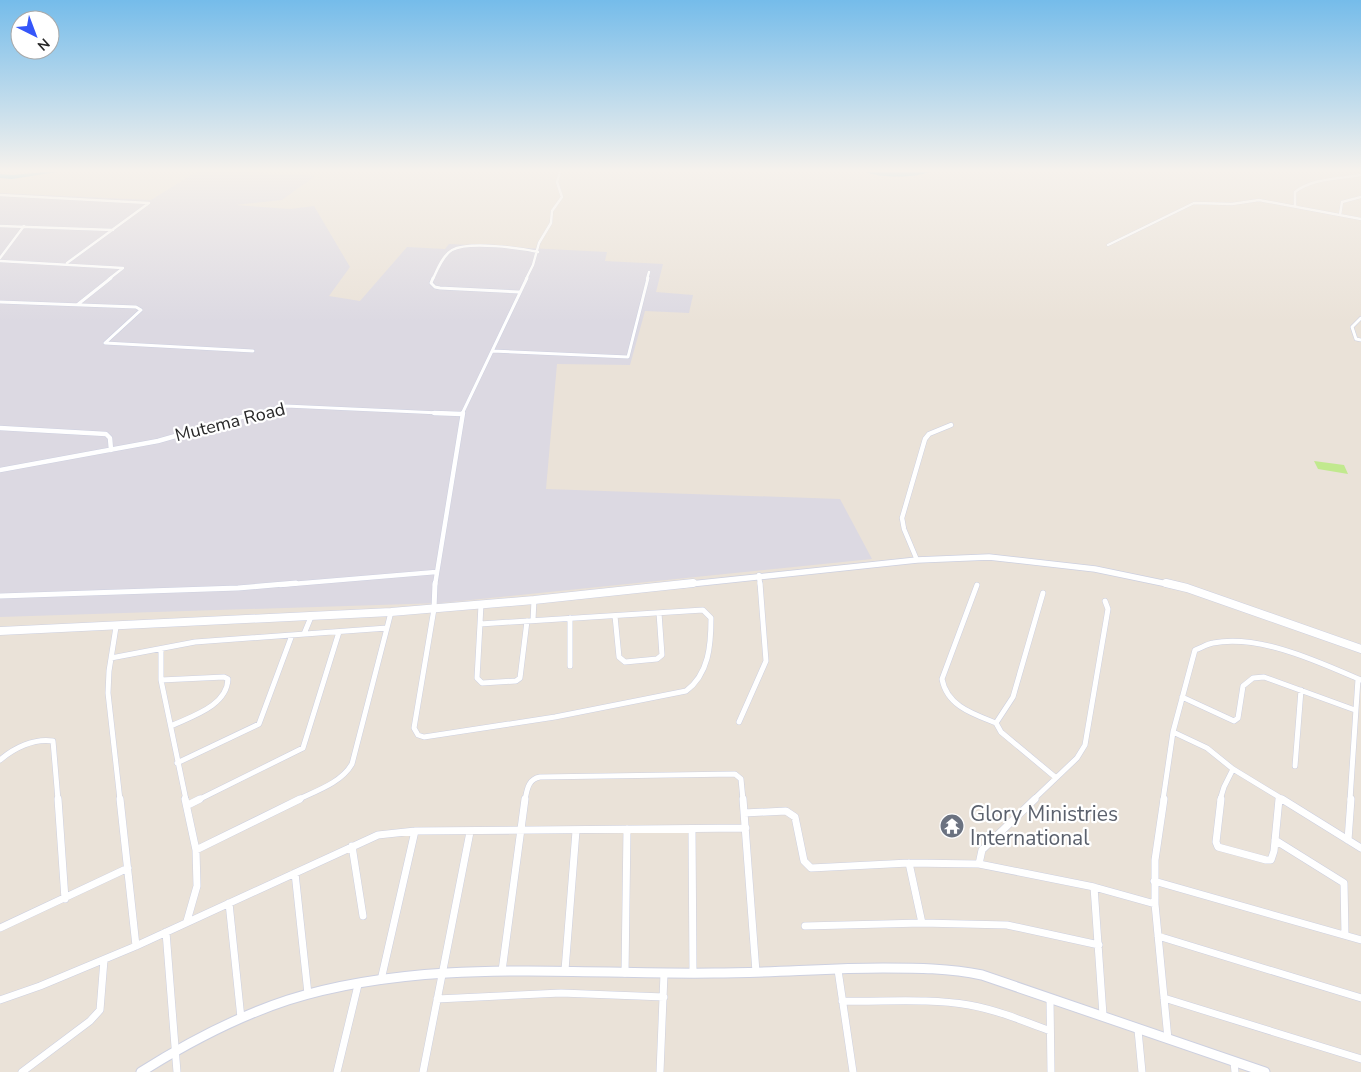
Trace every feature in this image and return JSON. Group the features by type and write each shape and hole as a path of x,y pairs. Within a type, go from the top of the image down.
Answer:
{"main road":[{"path":"0,631 311,618 434,609 917,560 989,557 1095,569 1187,588 1361,649"},
{"path":"141,1072 174,1050 241,1019 308,994 359,983 442,973 502,971 664,974 838,968 935,967 959,969 982,975 1168,1040 1235,1067 1265,1072"}],"street":[{"path":"66,264 124,222"},
{"path":"480,624 697,609 708,613 710,618 711,645 707,660 694,686 686,691 563,717 424,737 418,735 414,728 434,609 436,572 462,414 551,222"},
{"path":"1108,245 1155,222"},
{"path":"0,226 113,230"},
{"path":"0,260 24,226"},
{"path":"519,292 440,288 435,287 431,283 449,252 456,248 497,248 538,252"},
{"path":"0,260 123,268 77,304"},
{"path":"492,351 628,357 649,272"},
{"path":"0,302 77,304 136,307 140,309 104,342 106,344 253,351"},
{"path":"1361,318 1352,327 1356,339 1361,340"},
{"name":"Mutema Road","path":"0,470 158,440 286,406 462,414"},
{"path":"917,560 904,529 902,518 904,508 910,496 925,439 929,434 951,425"},
{"path":"0,428 106,434 110,438 111,450"},
{"path":"0,596 238,588 436,572"},
{"path":"739,722 766,661 759,575"},
{"path":"977,585 942,679 942,685 945,691 965,710 996,724 1001,732 1055,777"},
{"path":"996,724 1013,697 1043,593"},
{"path":"481,604 477,678 482,683 520,678 534,600"},
{"path":"979,864 982,850 1055,777 1077,758 1084,745 1108,609 1105,601"},
{"path":"196,850 336,781 347,773 352,764 391,612"},
{"path":"615,616 619,657 625,662 656,659 662,655 659,613"},
{"path":"304,634 311,618"},
{"path":"570,618 570,666"},
{"path":"116,627 107,697 111,715 136,946"},
{"path":"111,658 195,642 387,628"},
{"path":"188,805 303,748 339,632"},
{"path":"177,763 260,724 292,635"},
{"path":"1168,1040 1154,881 1162,798 1172,732 1196,650 1207,645 1232,641 1263,644 1359,679 1355,710 1348,840"},
{"path":"161,650 161,680 196,850 197,886 190,902 188,921"},
{"path":"161,680 224,677 228,679 229,683 228,688 219,701 170,726"},
{"path":"1182,697 1234,721 1238,718 1244,686 1249,680 1264,677 1355,710"},
{"path":"1294,766 1301,690"},
{"path":"1172,732 1207,748 1234,769 1361,848"},
{"path":"0,760 10,752 27,745 46,740 53,741 65,899"},
{"path":"1234,769 1225,781 1220,796 1216,845 1225,850 1270,860 1274,851 1279,798"},
{"path":"502,971 527,787 536,778 734,774 741,779 756,972"},
{"path":"744,813 786,811 792,814 795,817 804,861 811,868 909,863 979,864 1094,887 1155,904"},
{"path":"0,1000 104,960 378,835 415,831 520,832 746,828"},
{"path":"625,974 627,829"},
{"path":"692,830 693,973"},
{"path":"380,981 415,831"},
{"path":"564,972 576,831"},
{"path":"423,1072 470,832"},
{"path":"1275,840 1344,883 1345,935"},
{"path":"352,846 364,916"},
{"path":"909,863 922,923"},
{"path":"0,928 128,868"},
{"path":"295,873 308,994"},
{"path":"1154,881 1361,940"},
{"path":"1094,887 1103,1017"},
{"path":"229,903 241,1019"},
{"path":"805,926 922,923 1007,925 1099,945"},
{"path":"166,932 177,1072"},
{"path":"1158,936 1361,998"},
{"path":"22,1072 90,1020 100,1010 104,960"},
{"path":"838,968 853,1072"},
{"path":"660,1072 664,974"},
{"path":"337,1072 359,983"},
{"path":"438,999 560,993 664,997"},
{"path":"1164,998 1361,1059"},
{"path":"1050,999 1051,1072"},
{"path":"842,1001 939,1002 971,1006 1001,1013 1050,1031"},
{"path":"1138,1030 1142,1072"}],"shaded area":[{"path":"0,222 323,222 350,267 329,296 360,301 407,247 445,249 449,244 607,252 605,261 663,264 656,292 693,295 689,313 645,311 630,365 557,364 546,489 840,499 872,559 441,603 0,617"}],"green space":[{"path":"1314,461 1344,465 1348,474 1318,469"}],"place":[{"name":"Glory Ministries International","path":"952,826"}]}
